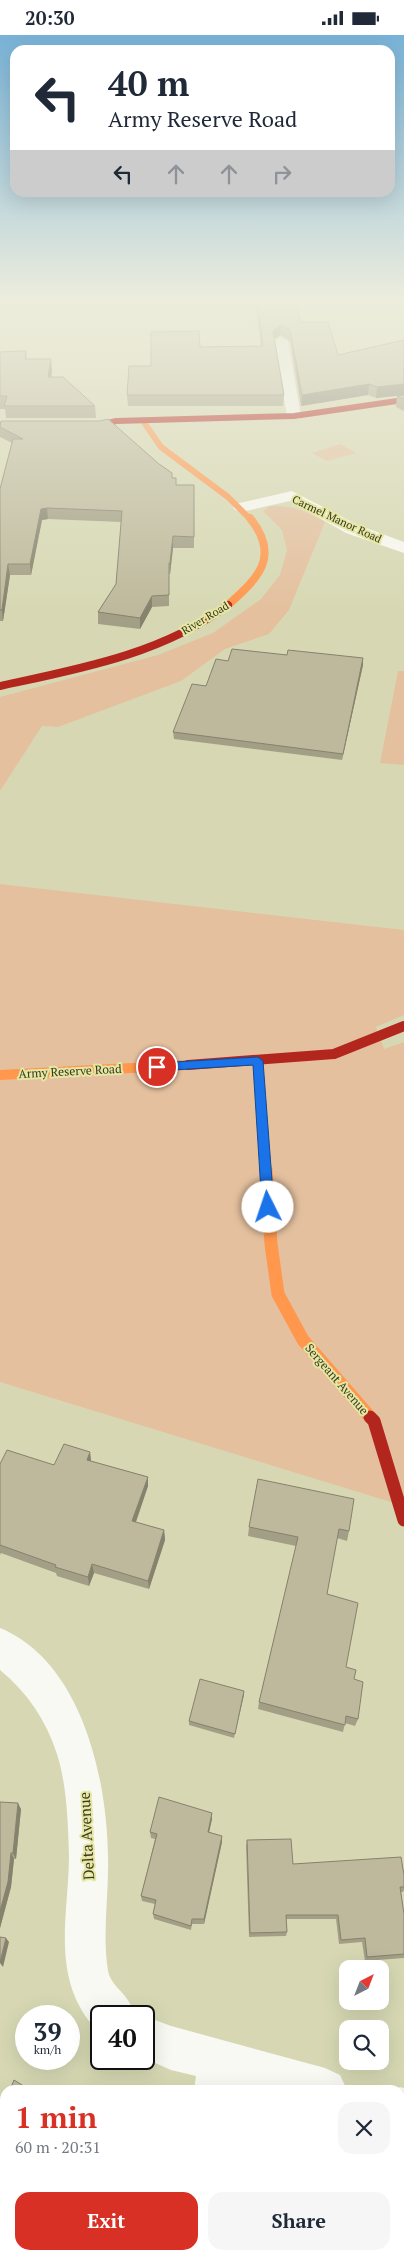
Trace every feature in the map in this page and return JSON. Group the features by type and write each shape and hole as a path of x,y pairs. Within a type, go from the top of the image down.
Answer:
{"street":[{"path":"292,404 294,416"},
{"path":"0,425 101,425 116,421 294,416 391,404"},
{"path":"0,417 95,415 116,421"},
{"name":"River Road","path":"0,686 116,657 162,642 219,612 239,597 259,575 266,556 265,543 241,507 152,439 143,421"},
{"name":"Carmel Manor Road","path":"241,507 292,496 352,529 404,548"},
{"name":"Army Reserve Road","path":"0,1075 258,1061 334,1054 404,1027"},
{"name":"Sergeant Avenue","path":"258,1061 271,1244 278,1294 303,1340 374,1421 404,1520"},
{"name":"Delta Avenue","path":"0,1646 36,1678 63,1717 79,1758 86,1800 90,1843 84,1947 91,1986 102,2005"},
{"path":"155,2041 171,2048 218,2076 287,2085"}],"shaded area":[{"path":"340,444 356,453 327,461 312,453"},
{"path":"270,506 299,509 325,522 289,610 269,634 225,649 181,681 58,727 42,726 0,791 0,697 158,655 213,633 261,599 280,575 287,550 282,530 263,511"},
{"path":"398,671 404,671 404,765 380,763"},
{"path":"0,884 404,930 404,1015 376,1027 384,1049 404,1042 404,1506 0,1382"}],"building":[{"path":"5,404 93,404 95,406 4,406"},
{"path":"108,419 159,464 172,473 172,478 176,478 176,485 194,485 194,537 173,536 169,563 169,595 152,596 140,618 98,612 116,584 122,511 47,508 41,509 30,564 8,564 2,610 0,610 0,489 13,439 23,439 0,427 1,421 100,421"},
{"path":"232,649 287,655 288,650 363,658 343,754 173,732 192,684 206,686 216,659 228,661"},
{"path":"64,1444 90,1452 87,1460 148,1477 132,1521 164,1530 148,1581 92,1564 88,1577 55,1567 56,1565 0,1545 0,1464 7,1450 54,1465"},
{"path":"258,1479 354,1499 349,1531 339,1529 327,1594 358,1603 346,1667 356,1670 354,1679 363,1682 358,1719 346,1716 345,1725 259,1702 298,1537 249,1527"},
{"path":"200,1679 244,1691 235,1734 189,1721"},
{"path":"159,1797 212,1813 208,1832 222,1836 204,1919 192,1919 191,1926 153,1914 156,1900 141,1896 157,1834 150,1832"},
{"path":"0,1802 18,1803 13,1853 11,1853 8,1882 0,1911"},
{"path":"291,1839 293,1864 401,1857 404,1875 404,1887 400,1887 404,1914 404,1954 367,1957 365,1938 341,1940 338,1915 286,1915 287,1932 250,1933 247,1840"},
{"path":"0,1937 6,1938 0,1962"},
{"path":"14,2080 22,2085 12,2085"}],"traffic: slow":[{"path":"143,421 161,447 228,497 245,512 258,528 265,545 265,561 254,580 228,605"},
{"path":"258,1061 271,1244 278,1294 303,1340 370,1417"},
{"path":"0,1075 188,1065"}],"traffic: jam":[{"path":"0,425 101,425 116,421 294,416 378,404"},
{"path":"0,686 88,666 151,647 181,635 207,621 228,605"},
{"path":"188,1065 334,1054 404,1026"},
{"path":"370,1417 374,1421 404,1520"}],"route":[{"path":"157,1067 258,1061 268,1207"}]}
